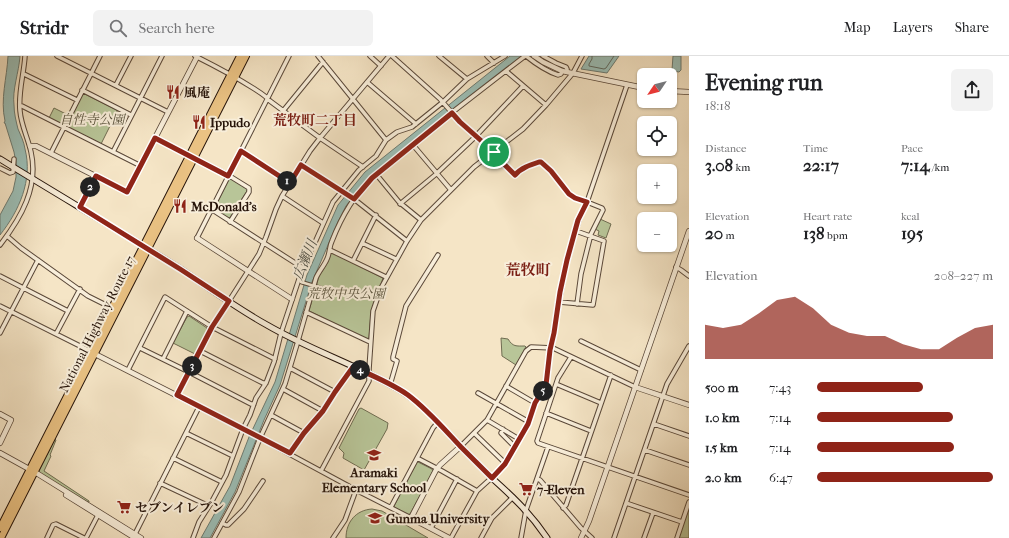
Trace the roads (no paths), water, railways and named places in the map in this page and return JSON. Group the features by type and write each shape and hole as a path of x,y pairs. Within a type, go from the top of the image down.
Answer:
{"highway":[{"name":"National Highway Route 17","path":"233,76 240,56"},
{"name":"National Highway Route 17","path":"0,528 32,470 233,76 246,56"},
{"name":"National Highway Route 17","path":"92,353 112,308 145,248"},
{"name":"National Highway Route 17","path":"1,538 32,470"}],"main road":[{"path":"0,160 80,207 266,325 406,394 438,422 492,478 526,510 537,522 547,538"}],"street":[{"path":"0,245 18,220 30,192 32,159 30,146 20,112 20,94 24,74 25,56"},
{"path":"58,56 168,112"},
{"path":"51,153 100,56"},
{"path":"116,85 131,56"},
{"path":"113,152 162,56"},
{"path":"30,146 36,146 51,153 127,192 196,56 233,76 267,98 320,138 363,167"},
{"path":"289,56 197,238 292,299"},
{"path":"318,56 386,140"},
{"path":"370,56 381,66"},
{"path":"177,395 212,327 259,254 273,215 282,196 301,165 320,138 391,56 443,102 460,122 494,152 515,175 525,167 541,162 551,171 569,194 575,198 603,209 591,236 581,274 577,304"},
{"path":"439,56 467,79"},
{"path":"487,56 494,62"},
{"path":"193,538 222,482 256,398 266,383 275,359 281,333 303,268 332,204 357,172 376,156 386,140 397,132 412,127 443,102 467,79 505,56"},
{"path":"214,538 239,492 259,438 283,389 313,285 318,273 327,261 332,241 347,208 376,174 526,56 541,67 557,75 565,72"},
{"path":"534,56 548,65 565,72 637,87"},
{"path":"543,56 567,68 565,72"},
{"path":"321,471 368,382 370,375 370,342 373,311 386,277 407,241 421,220 450,190 474,167 523,128 546,105 573,73 582,56"},
{"path":"283,110 323,62"},
{"path":"506,71 546,105"},
{"path":"24,74 77,100"},
{"path":"367,82 416,124"},
{"path":"0,306 199,406 290,453 356,490 450,538 477,491 505,464 529,422 535,403 546,385 550,347 554,333 567,260 578,220 587,202 627,85"},
{"path":"400,204 436,174 476,136 523,86"},
{"path":"82,90 132,116"},
{"path":"677,91 689,92"},
{"path":"20,106 141,166"},
{"path":"155,138 249,188 250,190 230,222"},
{"path":"413,145 450,190"},
{"path":"241,151 290,183"},
{"path":"0,168 10,173 13,172 14,159"},
{"path":"301,165 354,199 407,241"},
{"path":"376,174 400,204 421,220"},
{"path":"80,207 96,176"},
{"path":"282,196 323,222"},
{"path":"211,209 303,268"},
{"path":"353,260 376,215"},
{"path":"559,302 593,305 604,242 576,230"},
{"path":"581,538 589,520 689,232"},
{"path":"7,236 21,248 88,296 112,308"},
{"path":"362,243 396,259"},
{"path":"330,250 386,277"},
{"path":"390,385 397,361 393,358 393,354 406,306 438,255"},
{"path":"0,333 38,260"},
{"path":"676,267 689,276"},
{"path":"0,276 68,311"},
{"path":"303,282 321,288"},
{"path":"56,334 80,289"},
{"path":"128,370 165,297 212,327 275,359"},
{"path":"163,359 187,311"},
{"path":"306,312 370,342"},
{"path":"581,342 641,370"},
{"path":"411,518 437,468 487,420 528,348 533,346 550,347 635,387 689,405"},
{"path":"614,538 667,384 689,346"},
{"path":"140,348 251,404 254,404"},
{"path":"200,350 263,383 266,383"},
{"path":"571,357 559,376 537,441 538,443 689,495"},
{"path":"290,453 304,433 323,411 353,367"},
{"path":"290,368 335,392"},
{"path":"563,508 566,505 611,375"},
{"path":"556,384 601,403"},
{"path":"506,386 535,403"},
{"path":"283,389 323,411"},
{"path":"478,393 529,422"},
{"path":"134,537 199,406"},
{"path":"546,413 591,431"},
{"path":"0,414 11,421 0,443"},
{"path":"271,416 304,433"},
{"path":"487,420 519,439"},
{"path":"391,507 433,428 438,422"},
{"path":"654,424 689,436"},
{"path":"503,429 501,433 515,447"},
{"path":"186,433 233,456"},
{"path":"474,433 505,464"},
{"path":"521,538 526,510 548,447"},
{"path":"645,450 689,465"},
{"path":"0,453 32,470 134,537"},
{"path":"173,458 222,482"},
{"path":"417,458 477,491"},
{"path":"32,470 60,491 134,537 141,538"},
{"path":"431,528 457,479"},
{"path":"537,479 540,480 584,532 592,538"},
{"path":"222,523 227,525 242,511 263,481"},
{"path":"160,483 209,506"},
{"path":"333,538 345,520 356,490"},
{"path":"482,538 492,518 513,497"},
{"path":"677,538 689,502"},
{"path":"626,503 682,522"},
{"path":"644,538 653,512"},
{"path":"47,538 53,525 56,524 85,538 98,514"}],"water":[{"path":"8,56 20,56 14,93 14,108 18,129 25,146 27,172 23,195 13,216 0,235 0,215 13,191 16,177 14,152 4,123 3,97"},
{"path":"510,56 522,56 372,175 346,206 312,282 280,385 235,492 210,538 201,538 230,486 249,437 275,382 307,275 338,205 365,172"},
{"path":"589,56 619,56 607,73 581,69"},
{"path":"673,56 681,56 681,70 677,72 677,68 672,68"}],"place":[{"name":"風庵","path":"173,92"},
{"name":"Ippudo","path":"199,122"},
{"name":"McDonald's","path":"180,206"},
{"name":"Aramaki Elementary School","path":"374,455"},
{"name":"7-Eleven","path":"526,489"},
{"name":"セブンイレブン","path":"124,507"},
{"name":"Gunma University","path":"375,518"}],"district":[{"name":"荒牧町二丁目","path":"315,120"},
{"name":"荒牧町","path":"528,270"}],"park label":[{"name":"自性寺公園","path":"92,119"},
{"name":"荒牧中央公園","path":"346,293"}],"water label":[{"name":"広瀬川","path":"305,260"}]}
